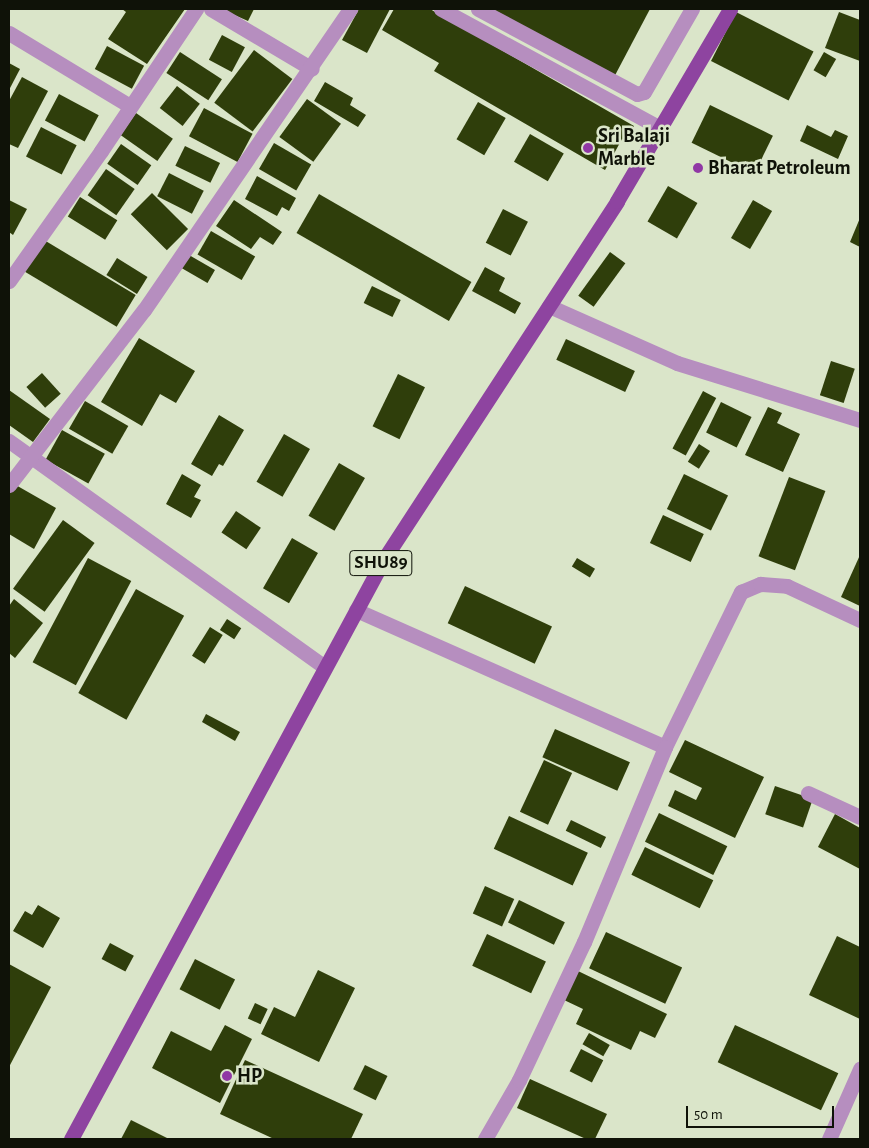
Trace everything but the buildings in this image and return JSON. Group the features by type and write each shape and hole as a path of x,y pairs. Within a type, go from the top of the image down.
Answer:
{"main road":[{"name":"SHU89","path":"71,1139 384,559 662,129 730,9"}],"street":[{"path":"9,281 196,9"},
{"path":"211,9 312,69"},
{"path":"9,486 144,310 312,69 350,9"},
{"path":"441,9 662,129"},
{"path":"478,9 637,94 644,92 692,9"},
{"path":"9,33 130,106"},
{"path":"549,306 677,363 860,420"},
{"path":"9,441 325,667"},
{"path":"485,1139 519,1080 584,942 666,747 742,592 760,584 787,586 860,620"},
{"path":"356,610 666,747"},
{"path":"808,793 860,817"},
{"path":"829,1139 860,1069"}],"place":[{"name":"Sri Balaji Marble","path":"588,148"},
{"name":"Bharat Petroleum","path":"698,168"},
{"name":"HP","path":"227,1076"}]}
